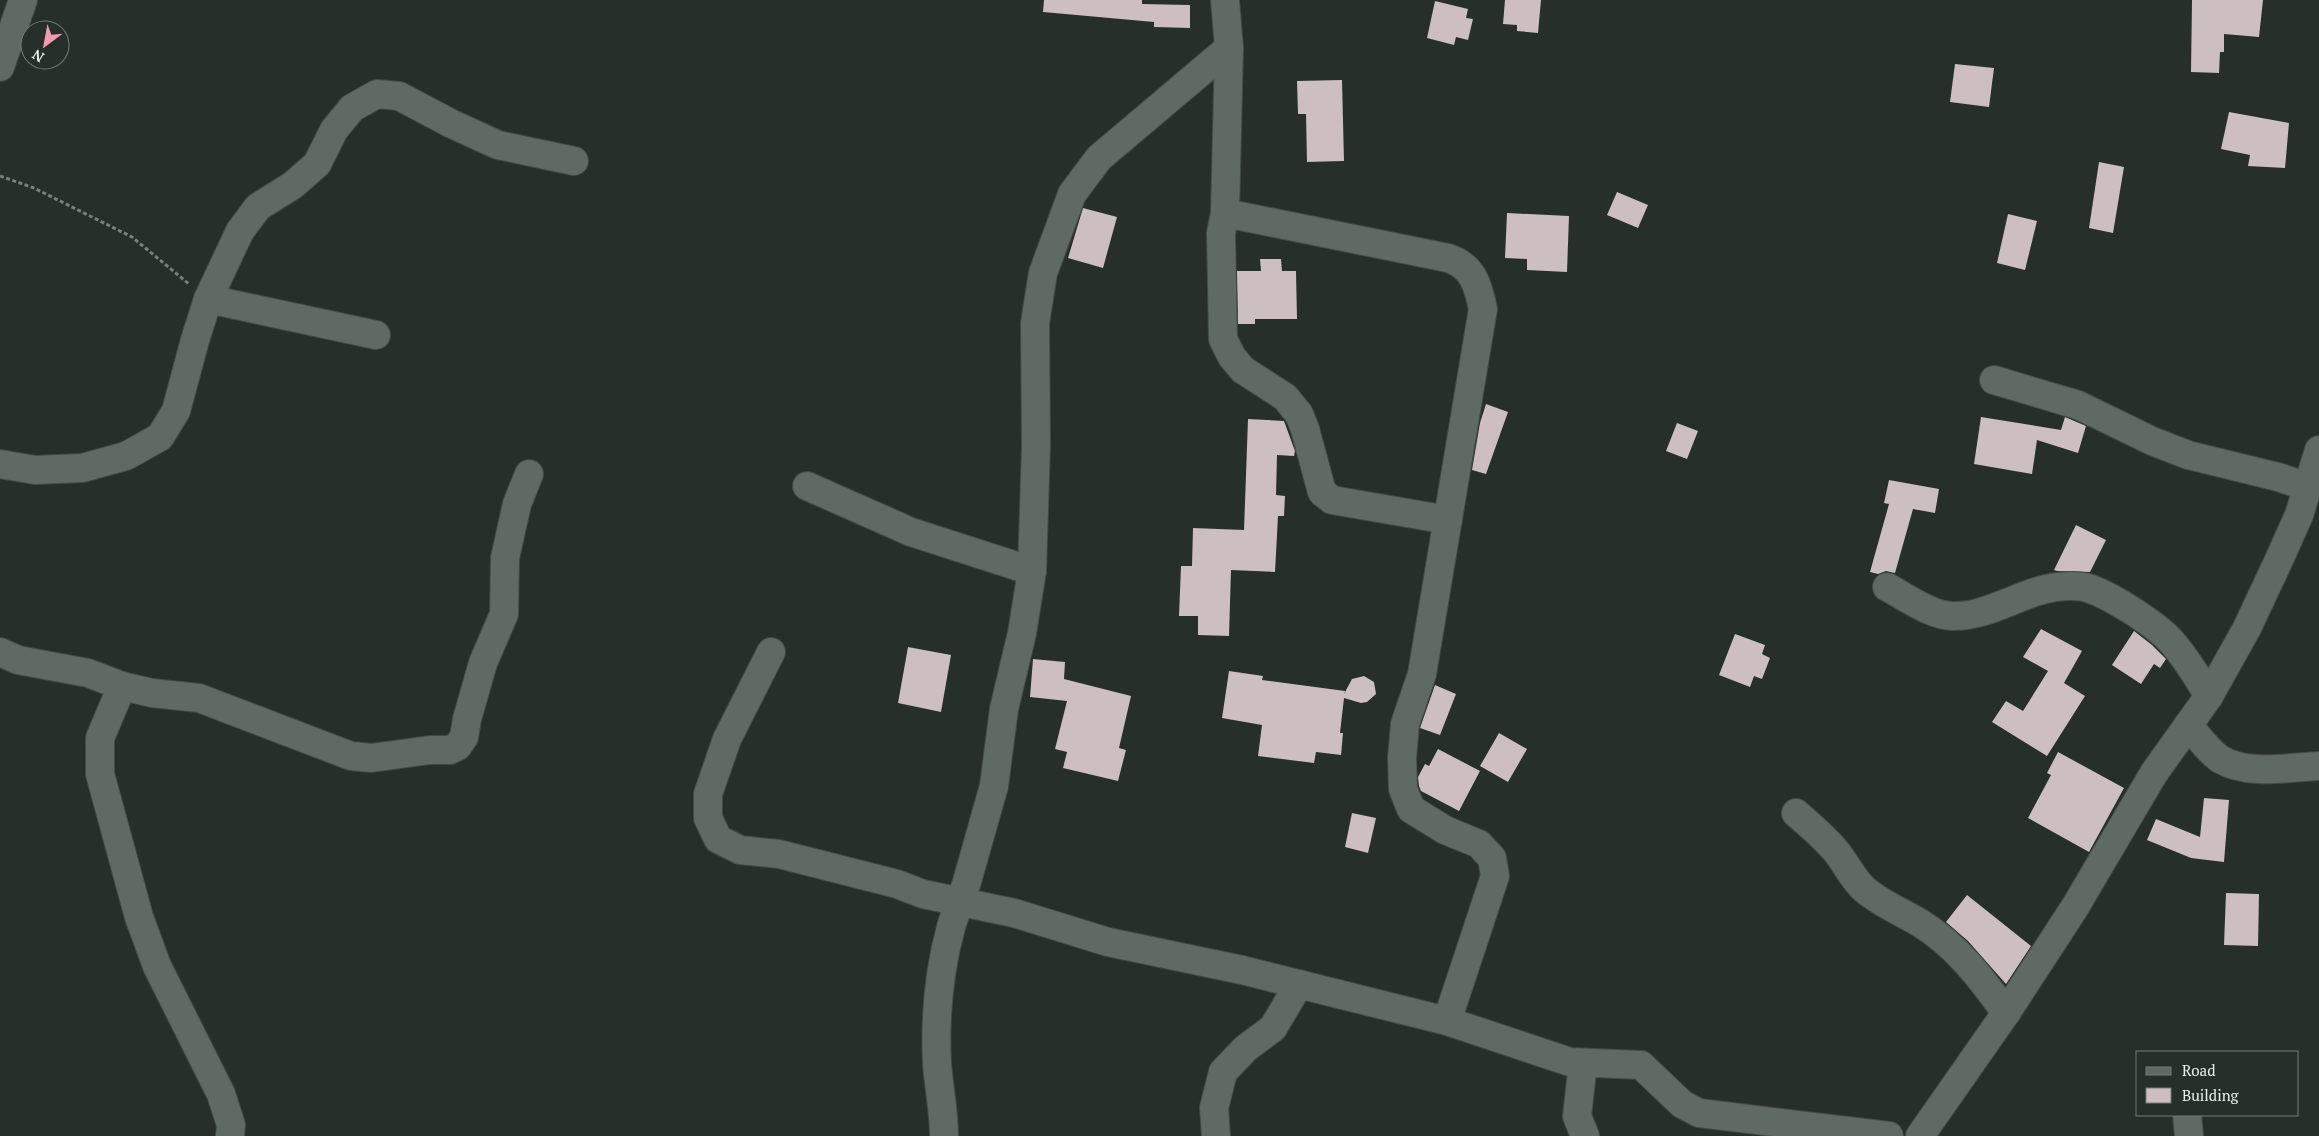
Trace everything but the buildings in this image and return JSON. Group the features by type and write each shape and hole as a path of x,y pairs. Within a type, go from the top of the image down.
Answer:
{"street":[{"path":"0,67 23,0"},
{"path":"1225,0 1229,48 1224,213 1221,233 1223,339 1232,357 1244,370 1285,397 1298,414 1305,429 1322,492 1332,500 1448,520"},
{"path":"944,1136 937,1063 939,1000 944,964 960,900 994,786 1004,709 1022,633 1032,571 1036,446 1035,323 1043,273 1072,194 1099,158 1229,48"},
{"path":"0,464 34,470 82,468 126,456 160,437 176,412 194,340 208,299 240,232 258,207 293,185 317,164 334,130 352,108 377,94 399,96 452,124 498,144 574,161"},
{"path":"1224,213 1448,258 1462,262 1477,285 1483,309 1422,674 1405,724 1402,758 1403,789 1411,809 1445,830 1479,844 1492,858 1495,876 1447,1021"},
{"path":"208,299 376,335"},
{"path":"1994,380 2078,405 2152,441 2188,455 2278,476 2308,487"},
{"path":"1920,1136 2006,1013 2075,907 2154,773 2209,696 2248,628 2299,516 2319,450"},
{"path":"0,652 18,660 88,673 122,686 152,694 199,698 351,756 371,758 430,750 450,750 458,746 464,737 467,719 483,663 504,614 505,558 517,504 529,474"},
{"path":"807,486 911,532 1032,571"},
{"path":"1887,587 1932,610 1950,616 1967,615 1992,609 2036,592 2063,585 2085,587 2108,597 2146,620 2169,639 2184,657 2209,696"},
{"path":"771,652 726,739 708,794 708,818 718,840 740,850 778,854 897,884 923,894 960,900 1014,913 1108,942 1242,970 1447,1021 1556,1058 1583,1062 1641,1065 1682,1104 1699,1113 1889,1136"},
{"path":"122,686 100,738 100,774 139,917 157,966 222,1094 231,1125 230,1136"},
{"path":"2188,725 2220,759 2240,767 2273,769 2319,766"},
{"path":"1796,814 1818,832 1836,851 1852,876 1865,890 1921,923 1946,942 1976,973 2006,1013"},
{"path":"1216,1136 1214,1108 1224,1072 1246,1048 1273,1028 1298,984"},
{"path":"1583,1062 1577,1116 1585,1136"},
{"path":"2186,1116 2188,1136"}],"path":[{"path":"0,176 34,188 132,237 208,299"}]}
